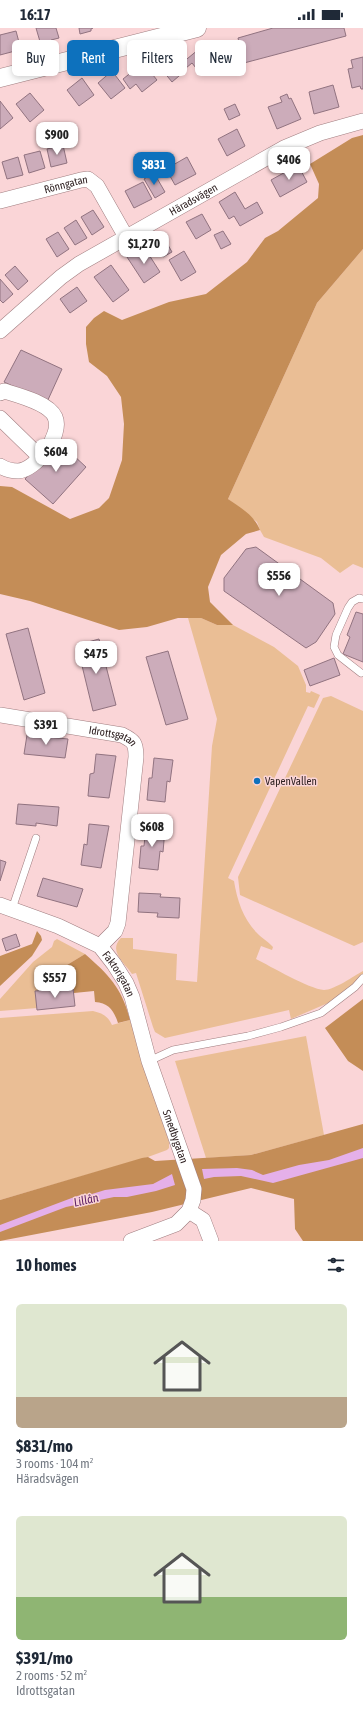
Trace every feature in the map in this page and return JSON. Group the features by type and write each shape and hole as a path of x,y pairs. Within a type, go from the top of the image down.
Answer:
{"street":[{"path":"0,78 197,28"},
{"name":"Häradsvägen","path":"0,331 61,277 79,264 284,148 320,134 363,121"},
{"name":"Rönngatan","path":"0,201 88,179 97,186 126,237"},
{"path":"0,393 4,391 31,400 49,410 56,417 56,427 51,443 40,457 29,467 19,471 8,470 0,466"},
{"path":"0,418 40,457"},
{"name":"Idrottsgatan","path":"0,715 122,735 131,739 136,746 118,923 115,931 100,946"},
{"name":"Faktorigatan","path":"6,907 58,926 100,946 126,982 132,997 149,1061"},
{"name":"Smedbygatan","path":"149,1061 194,1189 193,1200 189,1212"},
{"path":"131,1241 176,1224 189,1212 203,1220 211,1241"}],"lane":[{"path":"361,674 338,655 334,647 336,635 348,608 352,602 359,598 363,600"},
{"path":"6,907 36,838"},
{"path":"149,1061 173,1050 248,1036 281,1027 321,1013 355,988 363,978"}],"shaded area":[{"path":"363,135 363,249 317,303 228,499 251,516 260,530 246,534 221,555 208,587 210,602 233,625 217,625 201,618 178,618 147,627 119,630 30,601 0,594 0,486 12,487 70,519 99,508 109,498 122,460 124,424 121,397 107,376 89,362 86,344 86,327 94,318 104,311 122,320 169,302 206,294 247,262 265,238 278,231 318,198 319,184 310,164 352,138"},
{"path":"363,249 363,568 353,564 340,573 321,558 264,537 257,522 228,499 317,303"},
{"path":"188,618 201,618 217,625 233,625 274,647 298,666 306,685 306,692 310,693 311,691 320,695 314,708 308,706 228,878 234,881 239,902 251,927 273,947 272,950 261,946 256,959 300,982 317,989 328,989 363,971 363,975 343,993 328,1003 291,1019 289,1010 165,1038 155,1032 136,973 132,974 122,961 116,947 121,938 133,938 133,949 177,954 176,980 197,982 212,746 217,719"},
{"path":"331,696 363,711 363,942 354,946 240,895 238,877 323,698"},
{"path":"37,931 42,940 32,956 0,986 0,956 32,944"},
{"path":"57,939 85,954 62,968 52,990 36,991 37,1008 0,1011 0,999 33,962 52,947 54,941"},
{"path":"85,954 114,983 123,999 130,1020 118,1023 110,1008 104,1004 95,1002 94,991 74,993 73,988 52,990 62,968"},
{"path":"363,999 363,1071 348,1061 325,1028"},
{"path":"93,1011 104,1015 109,1019 112,1025 130,1020 169,1142 169,1148 148,1157 0,1200 0,1018"},
{"path":"306,1036 324,1135 251,1155 206,1158 175,1061"},
{"path":"363,1124 363,1241 303,1241 295,1229 294,1199 251,1188 152,1212 0,1241 0,1200 142,1158 148,1157 155,1161 251,1155"}],"water":[{"path":"363,1148 363,1158 273,1183 241,1176 204,1179 202,1169 237,1168 252,1170 263,1175 299,1165 329,1160"},
{"name":"Lillån","path":"172,1174 175,1185 156,1191 127,1197 114,1197 66,1207 0,1232 0,1225 77,1196 105,1190 153,1184"}],"building":[{"path":"36,28 56,28 59,38 40,40"},
{"path":"79,28 93,28 91,31 80,34"},
{"path":"273,28 344,28 346,36 246,62 246,40 238,40 238,38"},
{"path":"16,31 18,40 12,40 12,52 0,55 0,35"},
{"path":"195,52 195,67 192,63 187,67 187,59"},
{"path":"363,57 363,89 361,89 360,86 352,88 348,69 353,68 351,60"},
{"path":"106,76 116,76 125,88 111,99 98,83"},
{"path":"127,76 154,76 157,80 142,92 136,84 130,89 123,79"},
{"path":"167,76 179,76 172,82"},
{"path":"82,78 94,95 79,106 67,90"},
{"path":"333,85 339,107 314,114 309,92"},
{"path":"30,93 44,110 30,122 16,104"},
{"path":"287,94 289,99 291,98 301,119 277,129 268,107 282,102 280,97"},
{"path":"0,101 13,118 0,129"},
{"path":"235,104 240,115 229,120 224,109"},
{"path":"237,129 245,146 227,156 218,139"},
{"path":"63,145 67,163 51,167 47,149"},
{"path":"40,151 45,168 29,173 24,155"},
{"path":"18,157 23,175 7,179 2,162"},
{"path":"187,157 196,174 175,185 166,169"},
{"path":"298,165 307,182 280,197 271,180"},
{"path":"154,173 165,192 155,198 144,179"},
{"path":"143,182 152,199 134,208 125,191"},
{"path":"235,192 245,209 257,202 263,213 240,226 234,216 229,219 219,202"},
{"path":"93,210 104,227 92,235 81,217"},
{"path":"202,214 211,230 196,239 186,222"},
{"path":"76,220 87,238 75,245 64,228"},
{"path":"223,231 231,244 221,249 214,235"},
{"path":"58,232 69,249 57,257 46,239"},
{"path":"164,238 172,252 163,257 155,242"},
{"path":"144,247 160,272 144,283 127,257"},
{"path":"184,251 196,272 181,281 169,260"},
{"path":"111,265 129,290 113,302 94,277"},
{"path":"15,266 28,281 18,290 5,275"},
{"path":"0,279 13,294 3,303 0,300"},
{"path":"77,287 87,301 70,313 60,299"},
{"path":"21,350 62,369 47,402 4,382"},
{"path":"59,442 86,467 53,504 25,479"},
{"path":"256,547 333,603 335,614 316,642 306,648 224,591 224,578 246,549"},
{"path":"356,612 363,614 363,662 343,654 350,637 347,635"},
{"path":"28,628 45,693 24,700 6,634"},
{"path":"99,639 116,705 93,711 77,645"},
{"path":"168,651 188,719 166,725 146,657"},
{"path":"334,658 340,675 310,686 304,670"},
{"path":"27,735 68,739 65,758 24,754"},
{"path":"96,754 116,756 109,798 88,796 90,774 94,773"},
{"path":"154,758 173,760 170,782 167,781 165,802 147,800 149,778 152,778"},
{"path":"18,804 59,807 57,826 36,823 36,826 16,824"},
{"path":"89,824 109,826 101,868 81,865 84,844 87,845"},
{"path":"146,827 165,829 163,852 160,851 158,870 139,868 141,846 144,846"},
{"path":"0,860 6,862 0,881"},
{"path":"43,878 83,889 77,907 37,896"},
{"path":"139,893 161,894 160,897 180,898 179,918 157,917 158,913 138,912"},
{"path":"16,934 20,946 6,951 2,939"},
{"path":"73,988 75,1006 37,1010 35,991"}],"place":[{"name":"VapenVallen","path":"257,781"}]}
